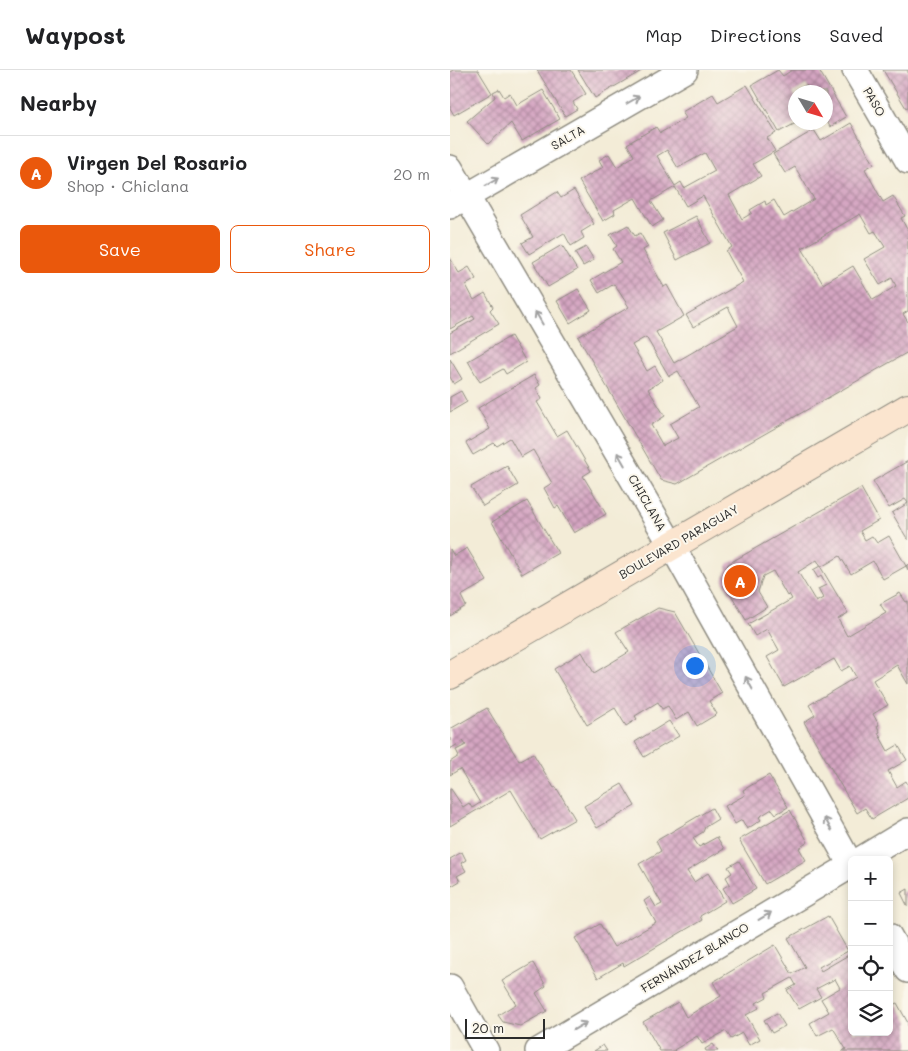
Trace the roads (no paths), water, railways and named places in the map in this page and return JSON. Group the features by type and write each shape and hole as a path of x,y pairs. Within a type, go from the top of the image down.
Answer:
{"main road":[{"name":"BOULEVARD PARAGUAY","path":"450,675 908,408"}],"street":[{"name":"SALTA","path":"459,201 685,70"},
{"name":"PASO","path":"855,70 908,161"},
{"name":"CHICLANA","path":"450,168 459,201 672,546 849,856"},
{"name":"FERNÁNDEZ BLANCO","path":"867,856 908,831"},
{"name":"FERNÁNDEZ BLANCO","path":"538,1051 848,868"},
{"path":"893,943 908,970"},
{"path":"450,987 486,1051"}],"place":[{"name":"Virgen Del Rosario","path":"740,581"}]}
